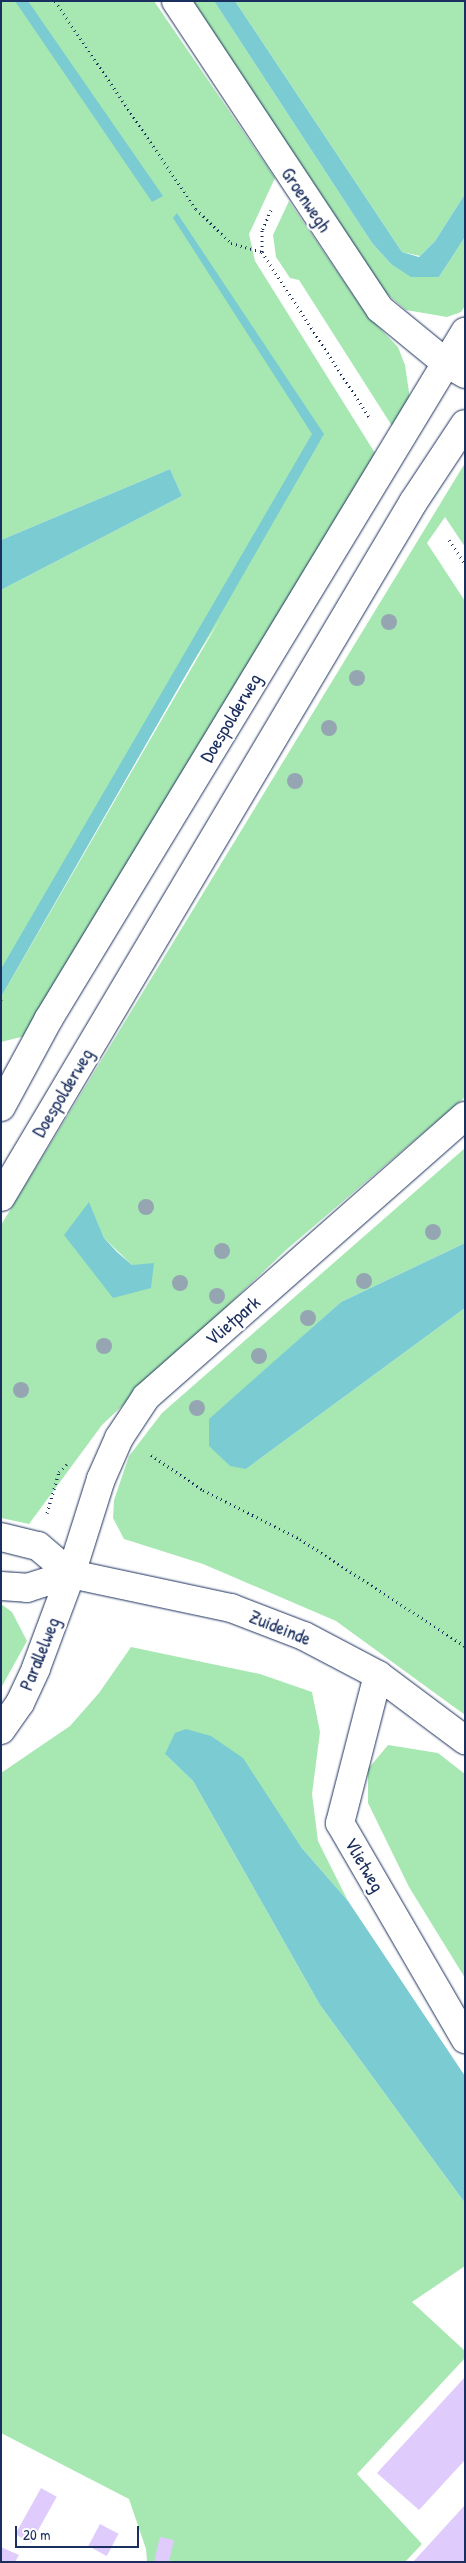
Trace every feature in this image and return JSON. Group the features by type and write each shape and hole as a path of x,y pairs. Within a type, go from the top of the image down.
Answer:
{"street":[{"name":"Groenwegh","path":"176,1 380,309 455,368"},
{"name":"Doespolderweg","path":"1,1107 48,1020 455,368 465,332"},
{"name":"Doespolderweg","path":"1,1197 409,509 465,424"},
{"name":"Vlietpark","path":"71,1574 101,1479 119,1438 146,1397 465,1116"},
{"name":"Zuideinde","path":"1,1538 38,1546 71,1574 230,1608 304,1636 378,1675 465,1740"},
{"name":"Zuideinde","path":"1,1586 27,1588 71,1574"},
{"name":"Parallelweg","path":"1,1730 20,1703 36,1668 71,1574"},
{"name":"Vlietweg","path":"378,1675 340,1823 465,2039"}],"path":[{"path":"55,1 196,209 230,243 262,252 369,417"},
{"path":"449,540 465,564"},
{"path":"119,1438 152,1455 204,1490 300,1539 465,1646"},
{"path":"38,1546 59,1472 72,1460"}],"green space":[{"path":"1,1 154,1 275,178 249,234 255,261 375,453 29,1035 1,1042 1,997 220,619 1,970 1,590 182,496 170,469 1,540"},
{"path":"192,1 214,1 372,243 391,264 439,277 465,237 465,306 461,312 447,317 406,310 376,285"},
{"path":"235,1 465,1 465,194 435,241 420,256 402,252"},
{"path":"289,201 366,314 398,347 405,365 410,399 392,426 299,280 290,278 276,257 273,235"},
{"path":"465,463 465,547 445,517 427,543 465,601 465,1097 286,1250 102,1425 29,1524 1,1518 1,1225","holes":["89,1203 104,1238 132,1265 141,1266 113,1298"]},
{"path":"465,1148 465,1243 341,1302 209,1420 209,1446 246,1469 465,1308 465,1715 336,1621 203,1564 124,1539 113,1518 114,1500 129,1456 162,1413"},
{"path":"1,1604 12,1612 27,1641 1,1688"},
{"path":"131,1647 260,1674 312,1692 320,1732 312,1794 318,1841 348,1901 301,1847 165,1754 193,1781 320,2005 465,2203 465,2266 412,2302 465,2351 465,2358 357,2474 422,2544 405,2562 147,2562 146,2549 129,2499 1,2433 1,1773 70,1726 99,1693"},
{"path":"388,1745 438,1753 465,1774 465,1978 409,1887 368,1803 368,1769"}],"water":[{"path":"15,1 28,1 163,196 152,202"},
{"path":"214,1 235,1 402,252 419,257 435,241 465,194 465,237 439,277 411,277 391,264 372,243"},
{"path":"177,213 324,434 1,997 1,969 312,434 173,218"},
{"path":"170,469 182,496 1,590 1,540"},
{"path":"89,1202 104,1238 117,1252 132,1265 154,1263 151,1288 113,1298 64,1235"},
{"path":"465,1243 465,1308 246,1469 230,1466 209,1446 209,1419 341,1302"},
{"path":"186,1729 211,1736 243,1758 301,1847 348,1901 465,2076 465,2203 320,2005 193,1781 165,1754 175,1733"}],"building":[{"path":"465,2377 465,2460 419,2510 377,2473"},
{"path":"41,2488 57,2497 31,2543 15,2534"},
{"path":"465,2505 465,2562 413,2562"},
{"path":"100,2524 119,2534 107,2556 88,2546"},
{"path":"160,2537 174,2540 169,2562 154,2562"},
{"path":"1,2547 19,2555 15,2562 1,2562"}]}
